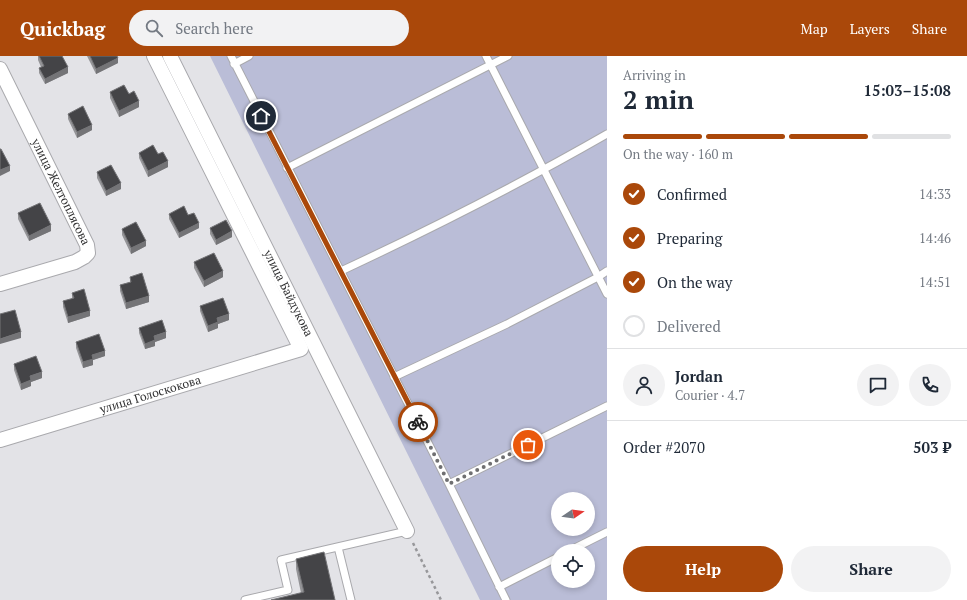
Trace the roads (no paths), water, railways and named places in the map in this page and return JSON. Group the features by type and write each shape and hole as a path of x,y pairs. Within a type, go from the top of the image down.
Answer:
{"street":[{"name":"улица Байдукова","path":"154,56 301,348"},
{"name":"улица Байдукова","path":"170,56 407,530"},
{"name":"улица Желтоплясова","path":"0,69 87,245 88,253 75,262 0,284"},
{"name":"улица Голоскокова","path":"0,440 301,348"}],"lane":[{"path":"231,56 449,484 506,600"},
{"path":"234,64 249,56"},
{"path":"486,56 607,294"},
{"path":"287,168 491,66 508,56"},
{"path":"341,272 416,236 544,170 607,134"},
{"path":"394,377 507,324 607,271"},
{"path":"449,484 607,406"},
{"path":"245,600 288,590 281,560 407,530"},
{"path":"584,544 607,532"},
{"path":"338,547 351,600"},
{"path":"499,587 551,561"}]}
